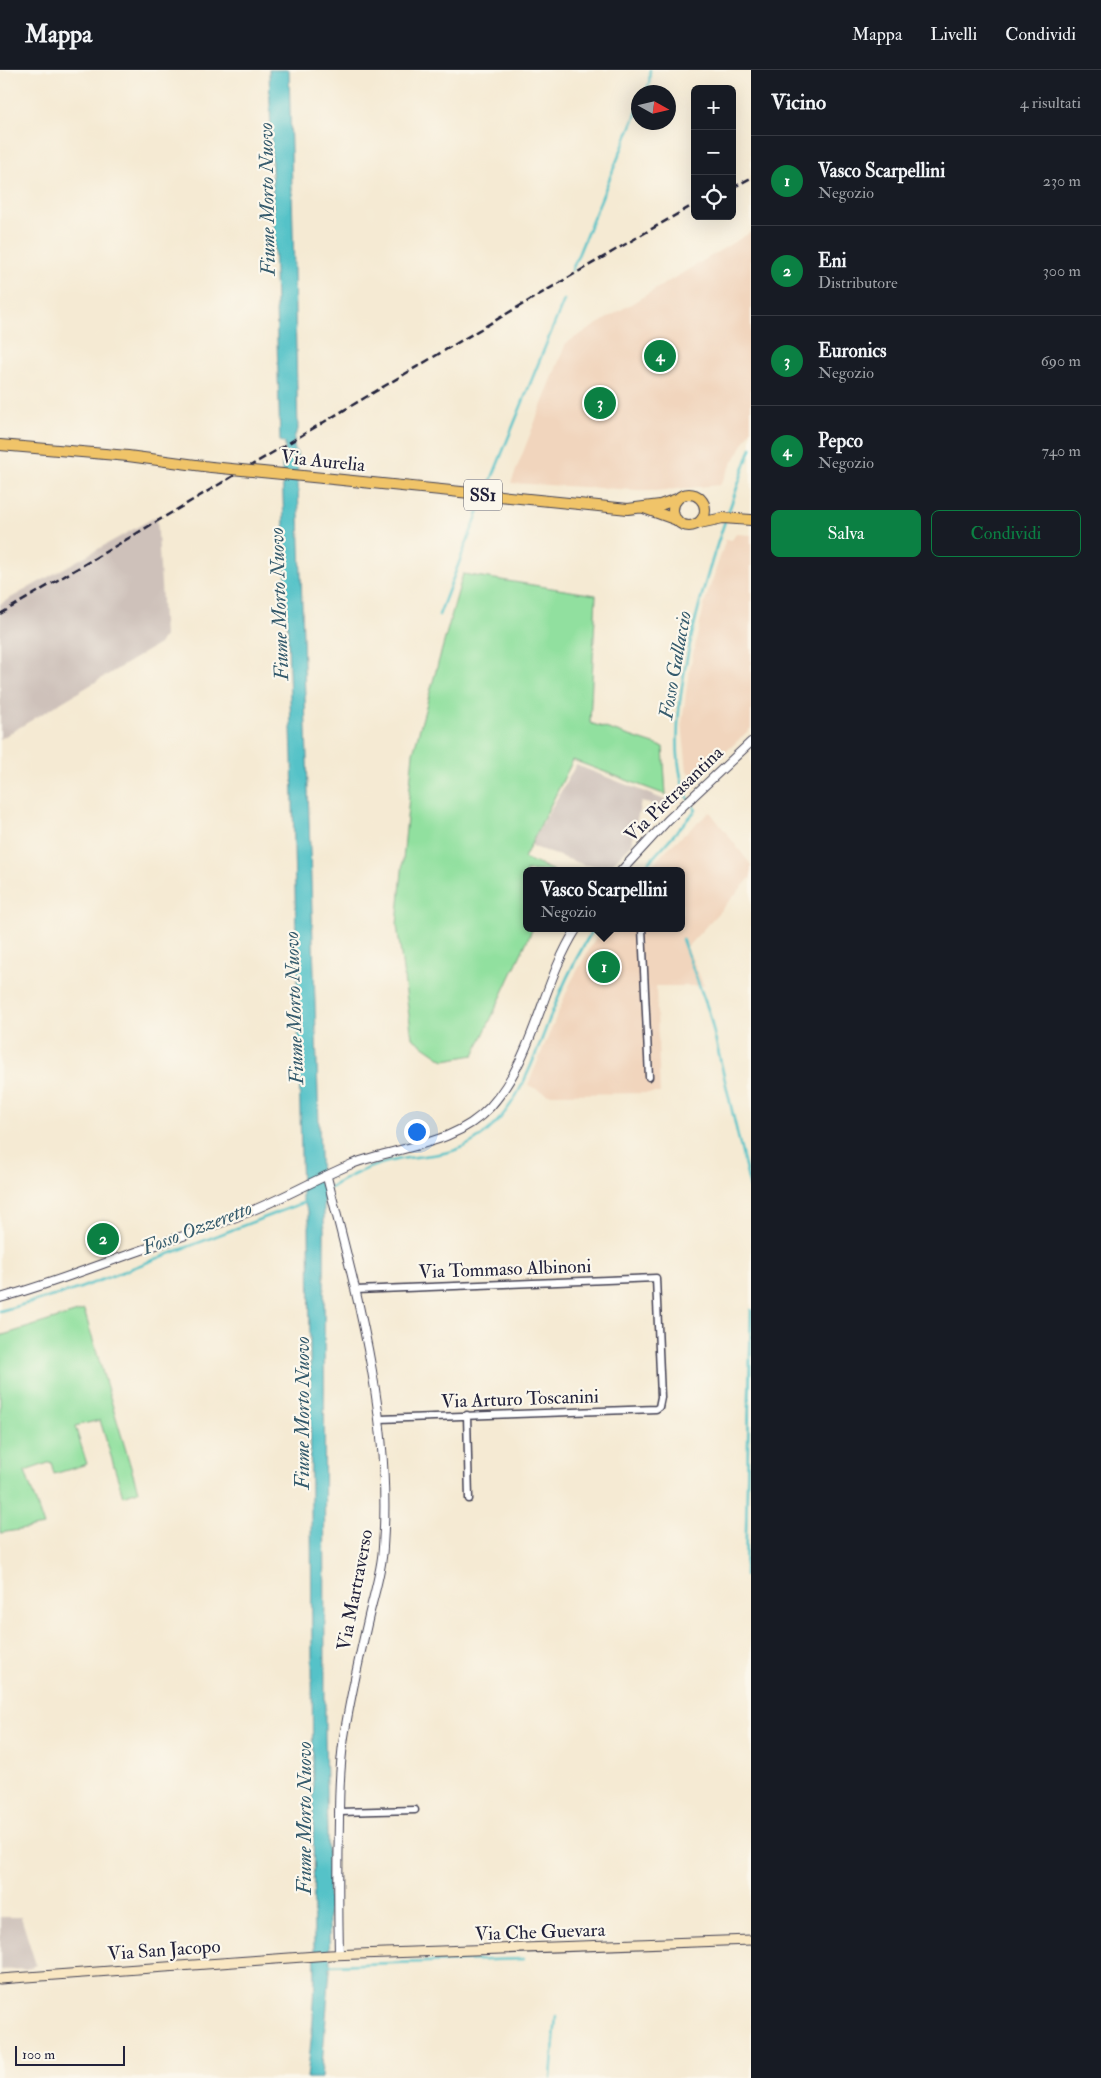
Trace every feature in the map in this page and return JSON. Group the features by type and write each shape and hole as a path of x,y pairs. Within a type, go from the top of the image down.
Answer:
{"main road":[{"name":"Via Aurelia","path":"0,445 128,456 211,467 628,509 643,508 677,499"},
{"name":"SS1","path":"677,499 683,495 690,494 698,497 723,518"},
{"path":"677,499 673,510 677,520"},
{"path":"692,525 703,516 703,503"},
{"name":"Via Aurelia","path":"643,508 677,520"},
{"path":"692,525 723,518 751,520"},
{"name":"SS1","path":"677,520 684,524 692,525"},
{"name":"Via Che Guevara","path":"335,1955 751,1940"},
{"name":"Via San Jacopo","path":"0,1979 335,1955"}],"street":[{"name":"Via Pietrasantina","path":"625,867 654,834 751,742"},
{"path":"0,1298 64,1279 219,1223 327,1179 350,1165 444,1137 464,1128 485,1111 505,1088 518,1065 553,976 575,932"},
{"path":"642,932 649,1076"},
{"name":"Via Martraverso","path":"327,1179 356,1290 380,1419 385,1499 383,1549 353,1681 344,1739 339,1812 335,1955"},
{"name":"Via Tommaso Albinoni","path":"356,1290 656,1278 661,1397 659,1407"},
{"name":"Via Arturo Toscanini","path":"380,1419 653,1410 659,1407"},
{"path":"468,1415 469,1499"},
{"path":"339,1812 415,1810"}],"shaded area":[{"path":"751,232 751,430 720,485 655,491 511,483 566,343"},
{"path":"157,516 164,636 159,644 0,739 0,604"},
{"path":"736,534 751,535 751,728 698,778 687,771 682,723 689,672 705,602 726,539 732,540"},
{"path":"576,765 665,800 664,807 641,802 631,845 609,867 585,865 534,847 531,844"},
{"path":"710,812 751,865 751,877 687,947 704,986 656,986 660,1093 547,1094 528,1085 570,984 599,932 685,932 685,867 651,867 665,851"},
{"path":"0,1917 21,1917 36,1965 25,1969 0,1970"}],"green space":[{"path":"463,574 596,595 590,723 663,747 666,795 573,760 524,858 545,867 523,867 523,932 531,932 474,1055 444,1060 412,1038 397,925 413,753"},
{"path":"84,1310 138,1491 123,1496 100,1420 75,1426 87,1464 54,1474 51,1462 25,1471 44,1526 0,1533 0,1336"}],"water":[{"path":"269,70 289,70 298,430 295,435 294,445 297,453 321,1186 324,1186 325,1738 330,1969 321,2078 307,2078 315,1979 309,1213 302,1198 292,757 282,462 285,459 285,443 280,441"}],"waterway":[{"path":"648,85 650,70"},
{"path":"572,270 631,126"},
{"path":"488,488 564,300"},
{"name":"Fosso Gallaccio","path":"727,516 751,448"},
{"path":"439,615 483,500"},
{"name":"Fosso Gallaccio","path":"645,867 696,810 683,785 678,751 679,711 694,625 725,521"},
{"name":"Fosso Gallaccio","path":"323,1193 339,1182 387,1162 450,1152 467,1145 486,1133 502,1117 526,1078 564,984 592,932"},
{"path":"682,939 709,1012 751,1192"},
{"name":"Fosso Ozzeretto","path":"0,1311 75,1290 305,1202"},
{"path":"745,1576 751,1310"},
{"path":"329,1965 523,1959"},
{"path":"551,2078 556,2016"}],"railway":[{"path":"736,186 751,178"},
{"path":"0,614 691,206"}],"place":[{"name":"Pepco","path":"660,356"},
{"name":"Euronics","path":"600,403"},
{"name":"Vasco Scarpellini","path":"604,967"},
{"name":"Eni","path":"103,1239"}],"water label":[{"name":"Fiume Morto Nuovo","path":"267,199"},
{"name":"Fiume Morto Nuovo","path":"279,604"},
{"name":"Fiume Morto Nuovo","path":"294,1008"},
{"name":"Fiume Morto Nuovo","path":"302,1413"},
{"name":"Fiume Morto Nuovo","path":"304,1818"}]}
